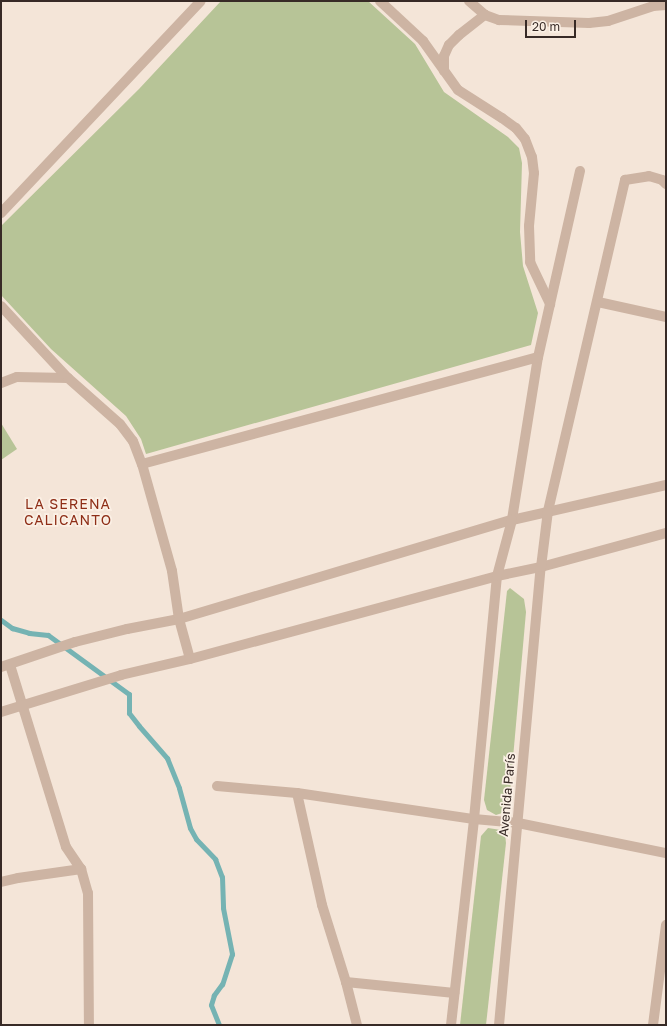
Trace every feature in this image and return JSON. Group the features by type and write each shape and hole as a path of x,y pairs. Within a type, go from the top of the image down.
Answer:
{"street":[{"path":"1,214 201,1"},
{"path":"380,1 423,41 458,90 516,128 525,140 532,157 534,173 529,226 530,262 550,304"},
{"path":"469,1 485,15 498,20 588,24 608,20 653,6 666,5"},
{"path":"444,71 444,56 449,45 459,35 485,15"},
{"path":"451,1025 474,819 497,576 512,520 538,357 580,171"},
{"name":"Avenida París","path":"498,1025 541,567 548,511 598,302 625,180 649,176 662,180 666,184"},
{"path":"598,302 666,317"},
{"path":"1,306 68,378 120,424 133,441 142,464 172,570 179,619 190,659"},
{"path":"142,464 538,357"},
{"path":"1,382 17,377 68,378"},
{"path":"89,1025 88,893 81,869 66,847 22,706 5,666 75,642 127,629 179,619 512,520 666,485"},
{"path":"1,712 121,675 190,659 497,576 541,567 666,533"},
{"path":"217,786 297,793 474,819 518,823 666,853"},
{"path":"297,793 322,905 346,982 357,1025"},
{"path":"1,882 18,878 81,869"},
{"path":"653,1025 666,925"},
{"path":"346,982 454,993"}],"green space":[{"path":"221,1 368,1 415,44 444,92 508,137 519,148 522,163 520,232 523,266 538,313 531,345 146,454 141,439 126,416 51,349 1,295 1,226 139,89"},
{"path":"1,423 17,449 1,460"},
{"path":"510,588 524,599 526,612 509,803 502,813 496,815 487,810 484,800 507,591"},
{"path":"488,828 501,830 505,834 506,843 486,1025 460,1025 481,836"}],"waterway":[{"path":"1,620 12,628 29,633 48,635 129,694 129,713 167,758 179,788 190,828 196,839 215,859 222,877 223,908 232,954 222,984 214,995 211,1005 219,1025"}],"district":[{"name":"LA SERENA CALICANTO","path":"68,512"}]}
